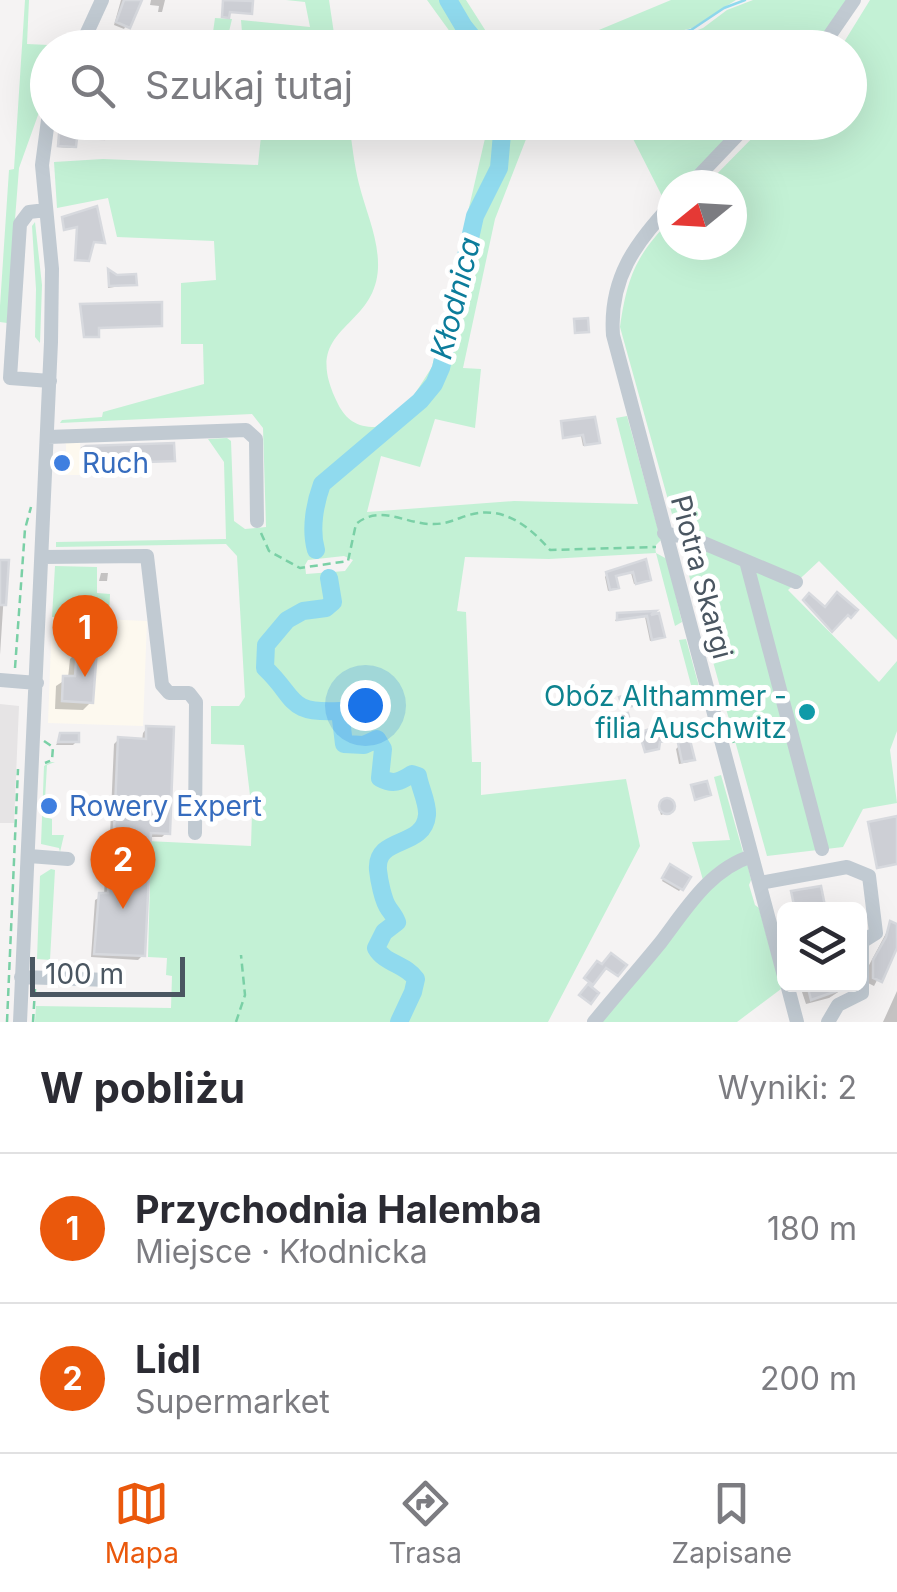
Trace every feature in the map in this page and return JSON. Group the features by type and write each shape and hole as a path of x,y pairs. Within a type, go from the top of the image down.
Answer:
{"street":[{"path":"88,30 102,0"},
{"path":"833,30 854,0"},
{"path":"20,1022 53,290 42,165 45,140"},
{"path":"704,170 733,140"},
{"path":"46,210 29,212 20,224 5,378 50,381"},
{"name":"Piotra Skargi","path":"657,220 627,259 614,291 616,353 777,941"},
{"path":"48,436 246,430 256,439 257,521"},
{"path":"666,540 694,539 796,582"},
{"path":"42,557 147,556 162,685 170,693 189,693 196,702 196,833"},
{"path":"746,561 822,850"},
{"path":"7,681 36,682"},
{"path":"29,856 68,859"},
{"path":"594,1022 691,901 720,872 752,856"},
{"path":"760,883 848,866 869,876 876,933 867,939"},
{"path":"21,977 109,980"},
{"path":"789,992 797,1022"},
{"path":"828,1022 838,1005 862,992"}],"path":[{"path":"7,681 25,530 33,500"},
{"path":"257,521 269,551 300,568 348,561 356,524 368,517 397,516 435,525 478,512 493,512 532,529 550,550 666,540"},
{"path":"722,745 789,725"},
{"path":"7,1022 19,758"},
{"path":"236,1022 245,995 240,955"}],"shaded area":[{"path":"80,440 81,475 58,475 58,459 66,456 66,444 60,441"},
{"path":"52,617 147,621 143,726 48,723"},
{"path":"0,704 19,706 14,823 0,823"}],"green space":[{"path":"25,0 29,0 30,137 19,168 7,323 0,322 0,306 9,170 14,169"},
{"path":"286,0 329,0 333,30 242,30 241,20 310,27 305,2"},
{"path":"427,0 466,0 485,30 449,30"},
{"path":"671,0 736,0 684,30 599,30"},
{"path":"753,0 849,0 827,30 698,30 727,10"},
{"path":"870,0 897,0 897,640 819,561 788,590 879,682 897,661 897,731 890,750 897,803 863,809 843,847 767,856 620,327 635,268 657,236 657,260 747,260 747,170 721,170 750,140 867,140 867,30 851,30"},
{"path":"215,18 232,19 229,30 213,30"},
{"path":"261,140 352,140 378,268 374,289 365,305 332,343 327,358 328,378 345,414 357,424 375,427 409,403 432,367 485,140 526,140 495,219 463,368 481,369 475,428 435,419 420,467 381,456 367,512 514,501 638,504 616,418 627,416 661,540 655,546 656,553 549,559 465,557 457,611 466,612 472,762 481,762 481,795 626,779 640,846 548,1022 35,1022 36,1006 171,1008 172,976 166,975 167,958 148,957 151,846 147,841 251,846 252,812 244,745 211,744 211,706 239,706 245,697 237,556 226,544 56,547 56,542 226,539 224,462 208,439 231,441 234,521 245,529 266,527 263,428 252,414 60,423 102,417 103,412 204,384 203,344 181,344 181,283 216,280 214,241 117,237 108,198 57,208 54,162 103,159 258,165","holes":["344,556 353,560 345,571 306,574 305,565 308,560"]},
{"path":"634,140 726,140 697,170 657,170 657,186"},
{"path":"35,222 42,285 40,343 35,337"},
{"path":"656,553 667,559 682,622 675,626"},
{"path":"55,566 97,567 97,593 110,594 109,619 52,617"},
{"path":"686,639 700,690 694,696 679,640"},
{"path":"55,762 47,765 44,817 52,819 52,835 64,835 60,852 59,848 41,844 44,766"},
{"path":"721,775 743,852 703,880 692,842 730,840 714,777"},
{"path":"747,862 749,885 777,974 777,992 737,1022 602,1022 685,914 724,877"},
{"path":"55,870 50,960 37,959 40,876"}],"building":[{"path":"124,0 142,0 130,28 116,22"},
{"path":"223,0 253,1 252,14 230,12 229,18 222,17"},
{"path":"58,140 77,140 76,147 58,146"},
{"path":"97,206 105,243 94,242 89,261 75,260 77,227 64,230 62,217"},
{"path":"108,269 117,275 136,274 137,285 109,286"},
{"path":"162,302 162,326 99,328 99,337 84,337 80,304"},
{"path":"588,318 589,332 575,333 574,319"},
{"path":"595,417 600,443 585,445 583,435 563,438 561,421"},
{"path":"174,443 175,461 86,464 82,460 82,448 86,446"},
{"path":"646,559 651,580 636,584 633,572 616,576 619,588 610,590 606,572"},
{"path":"0,560 9,560 6,605 0,605"},
{"path":"837,592 858,610 832,632 803,600 809,593 825,607"},
{"path":"656,611 651,615 659,613 665,637 652,640 647,616 617,620 617,613"},
{"path":"77,648 97,649 93,703 62,701 63,676 75,676"},
{"path":"651,687 656,701 623,708 619,697"},
{"path":"628,713 633,732 624,734 618,715"},
{"path":"672,723 675,738 660,742 659,749 645,752 639,732"},
{"path":"146,726 174,727 170,834 151,833 145,956 94,954 99,893 108,893 110,854 137,855 138,832 114,831 118,737 146,739"},
{"path":"60,733 79,733 79,742 58,742"},
{"path":"690,740 695,760 682,762 678,743"},
{"path":"707,781 711,795 695,800 691,785"},
{"path":"667,798 675,806 667,814 659,806"},
{"path":"897,816 897,864 877,868 868,822"},
{"path":"670,864 691,877 683,890 662,878"},
{"path":"821,886 824,902 793,902 791,891"},
{"path":"890,921 897,924 897,948 882,982 873,978 873,960"},
{"path":"611,953 627,965 618,976 606,968 593,985 584,978 597,961 602,964"},
{"path":"588,984 599,993 591,1004 579,995"},
{"path":"809,992 834,992 811,1000"}],"waterway":[{"name":"Kłodnica","path":"448,0 466,30"},
{"path":"691,30 724,8 745,0"},
{"name":"Kłodnica","path":"316,550 314,516 322,484 420,401 434,384 441,368 475,216 499,168 501,140"},
{"name":"Kłodnica","path":"329,578 333,602 326,608 303,611 287,620 266,645 265,668 301,707 340,711 344,744 364,745 377,739 383,749 380,778 393,782 412,774 418,776 427,810 424,826 384,851 378,870 385,901 397,922 384,932 376,948 416,979 399,1022"}],"place":[{"name":"Ruch","path":"62,463"},
{"name":"Przychodnia Halemba","path":"85,677"},
{"name":"Obóz Althammer - filia Auschwitz","path":"807,712"},
{"name":"Rowery Expert","path":"49,806"},
{"name":"Lidl","path":"123,909"}]}
